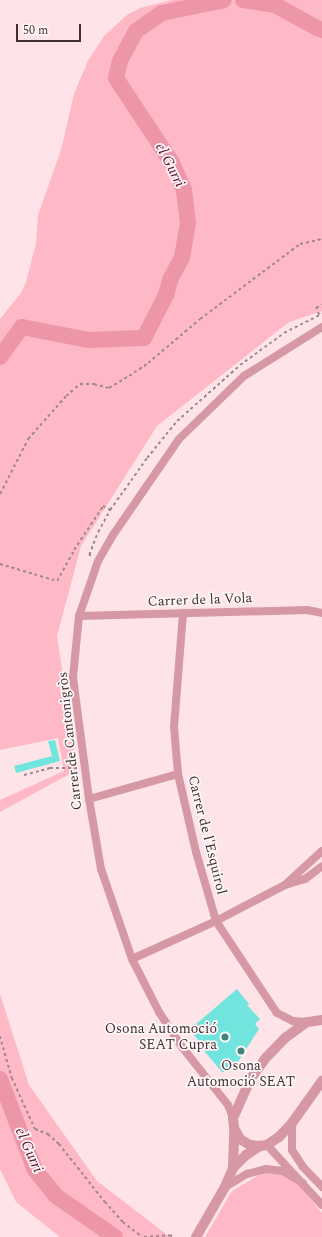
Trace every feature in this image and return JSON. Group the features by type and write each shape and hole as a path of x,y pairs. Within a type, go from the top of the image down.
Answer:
{"street":[{"name":"Carrer de Cantonigròs","path":"233,1123 228,1105 182,1048 159,1012 132,960 101,869 89,799 73,677 79,616 98,561 179,439 244,376 322,327"},
{"name":"Carrer de la Vola","path":"79,616 307,610 322,613"},
{"name":"Carrer de l'Esquirol","path":"183,613 174,727 178,774 196,852 216,921 277,1012 293,1020 307,1022"},
{"path":"89,799 178,774"},
{"path":"285,885 322,851"},
{"path":"132,960 216,921 285,885 305,879 322,866"},
{"path":"233,1168 233,1123 251,1078 265,1059 286,1037 307,1022 322,1020"},
{"path":"196,1237 225,1186 233,1168 246,1155 279,1137 319,1089 322,1080"},
{"path":"233,1123 240,1139 250,1145 264,1145 282,1158 289,1170 303,1183 322,1205"},
{"path":"292,1123 292,1150 303,1167 322,1187"},
{"path":"225,1186 247,1174 266,1169 284,1170 303,1183"}],"path":[{"path":"0,494 28,439 66,396 80,384 94,384 109,388 148,363 200,320 300,244 322,239"},
{"path":"319,315 316,308 322,305"},
{"path":"0,564 57,581 74,550 103,506 110,510"},
{"path":"24,775 50,768 70,768"},
{"path":"0,1036 12,1078 35,1130 48,1134 59,1144 96,1192 123,1222 143,1237 170,1235 173,1237"}],"shaded area":[{"path":"172,0 322,0 322,311 289,322 157,426 81,546 57,636 77,770 0,812 0,800 64,771 58,738 0,750 0,319 21,293 26,282 36,243 38,215 61,150 74,94 88,61 104,36 127,15 140,8"},
{"path":"0,994 29,1085 97,1181 170,1237 60,1237 16,1202 0,1169"},
{"path":"264,1172 281,1172 300,1186 322,1213 322,1237 205,1237 232,1191"}],"building":[{"path":"55,740 60,761 16,773 14,766 52,756 48,741"},
{"name":"Osona Automoció SEAT Cupra","path":"237,989 249,1004 247,1005 260,1019 255,1024 259,1029 233,1070 222,1072 200,1046 202,1044 189,1030"}],"waterway":[{"name":"el Gurri","path":"0,357 22,327 88,340 144,338 166,295 171,278 182,257 188,223 184,190 172,163 116,78 120,61 136,31 162,13 224,0"},
{"name":"el Gurri","path":"243,0 275,5 322,30"},
{"name":"el Gurri","path":"0,1079 35,1170 56,1196 115,1237"}],"place":[{"name":"Osona Automoció SEAT Cupra","path":"225,1037"},
{"name":"Osona Automoció SEAT","path":"241,1051"}]}
